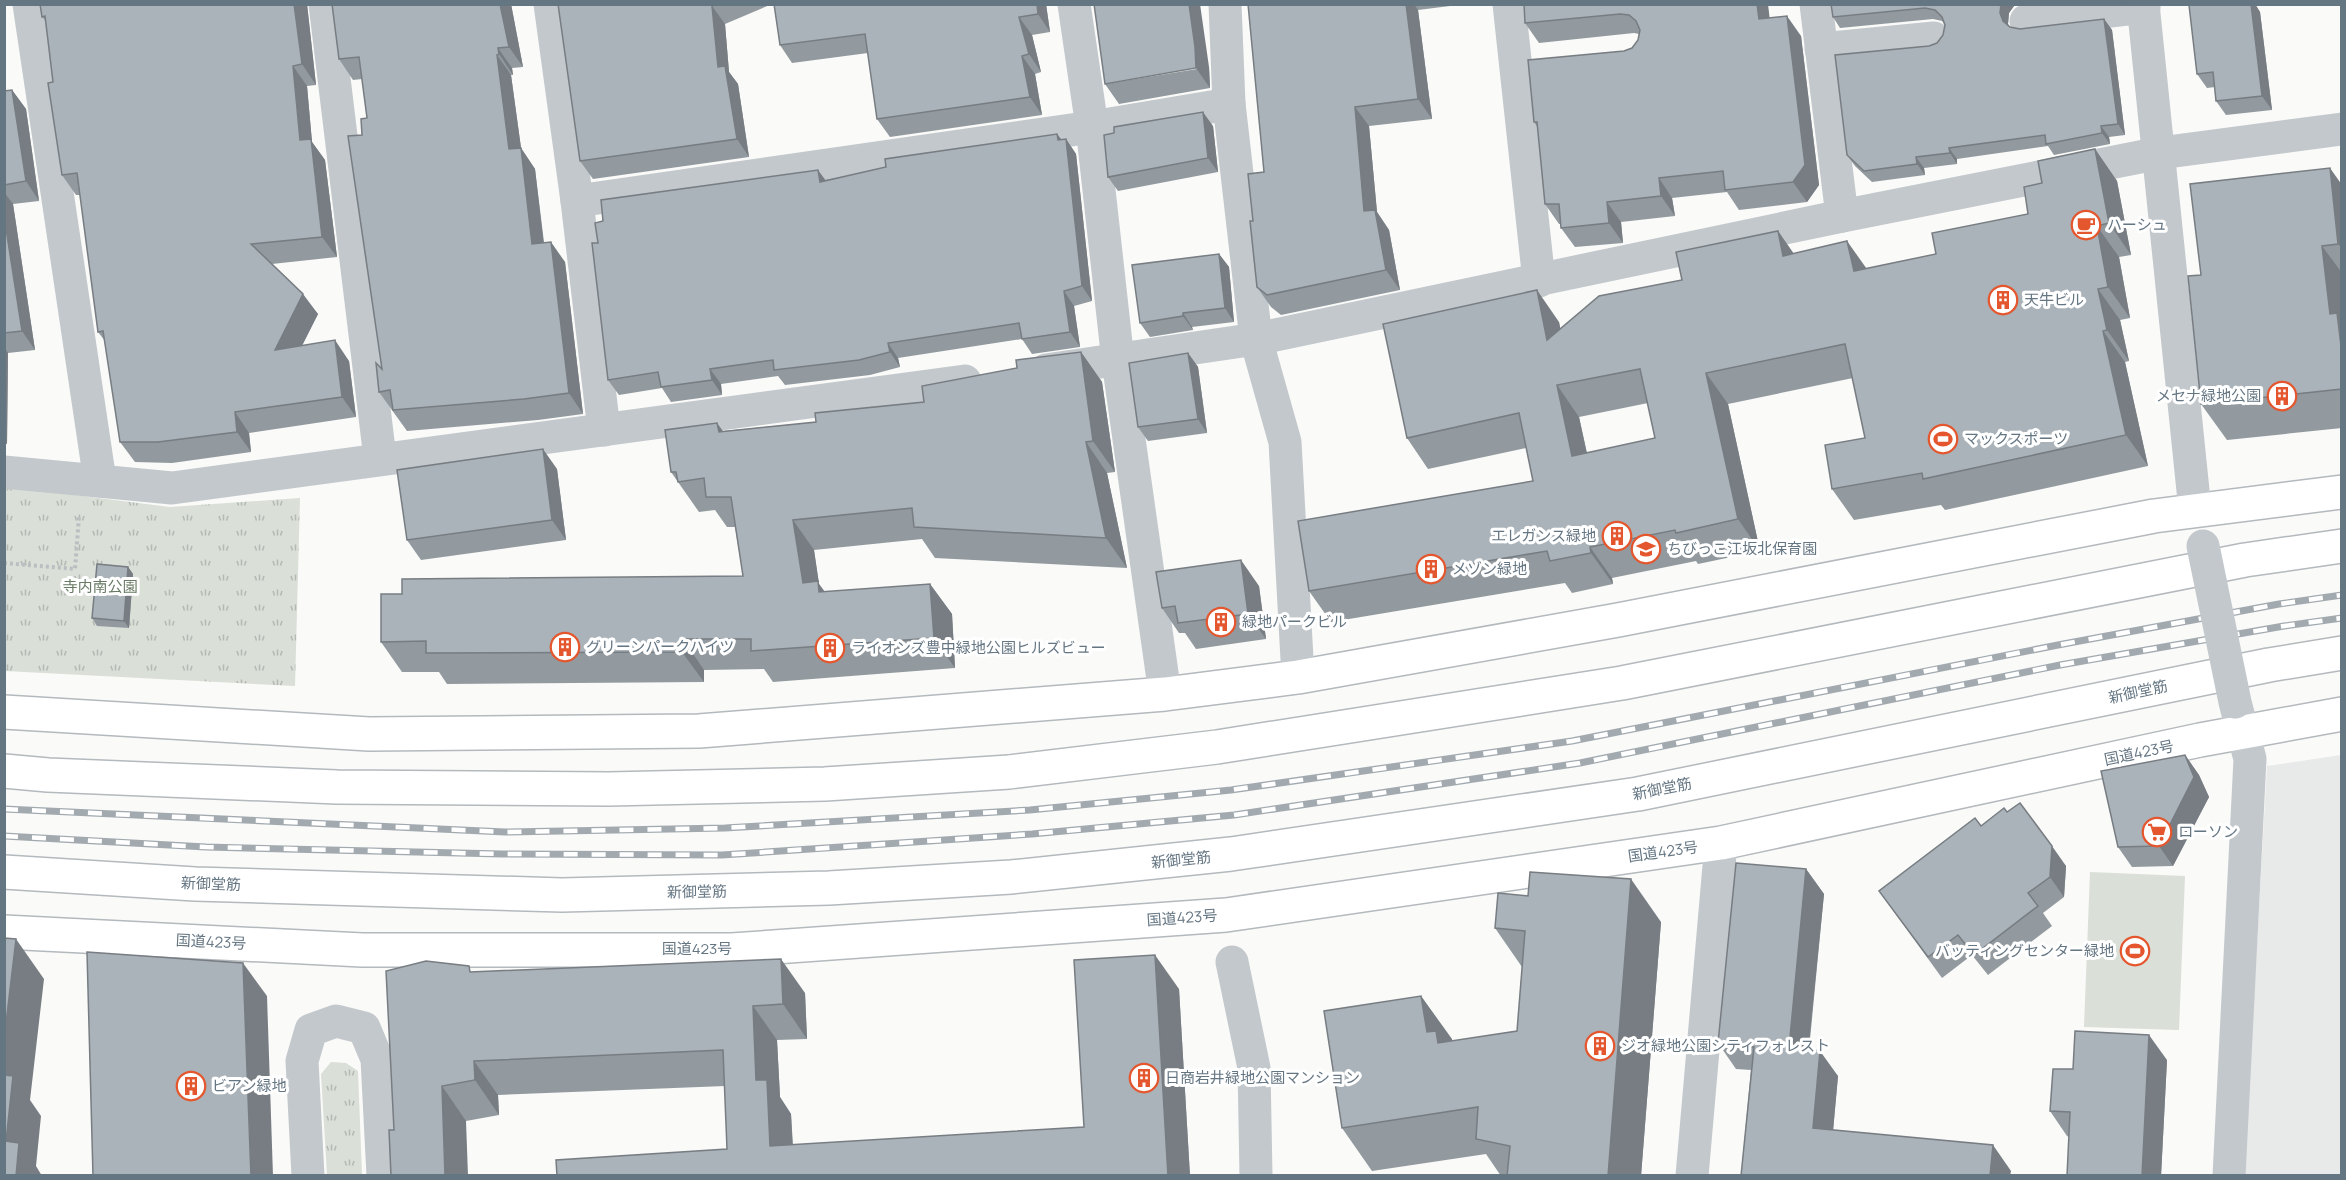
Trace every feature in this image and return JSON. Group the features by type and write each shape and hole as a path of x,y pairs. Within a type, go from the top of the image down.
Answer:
{"highway":[{"path":"4,712 369,734 699,731 1165,694 1298,677 1618,620 2154,516 2342,492"},
{"path":"4,771 48,775 337,787 609,789 825,784 1009,772 1217,747 1622,683 2245,560 2342,546"},
{"name":"新御堂筋","path":"4,872 195,884 562,895 829,888 1011,877 1231,854 1638,794 2269,665 2342,654"},
{"name":"国道423号","path":"4,932 362,950 732,950 1226,915 1721,843 2239,716 2342,714"}],"street":[{"path":"29,4 100,481"},
{"path":"325,4 380,458"},
{"path":"550,4 577,201 604,430"},
{"path":"1074,4 1092,126 1118,361 1165,694"},
{"path":"1225,4 1229,104 1256,339 1286,442 1298,677"},
{"path":"1509,4 1528,63 1539,281"},
{"path":"1816,4 1842,216"},
{"path":"2026,21 2144,6 2195,510 2250,759 2229,1176"},
{"path":"1821,49 1935,38"},
{"path":"577,201 1229,104"},
{"path":"4,472 172,488 380,458 1118,361 1256,339 1842,216 2160,153 2342,129"},
{"path":"1692,1176 1721,843"},
{"path":"1232,962 1254,1068 1256,1176"},
{"path":"308,1176 302,1061 311,1030 336,1021 364,1028 377,1059 382,1176"}],"path":[{"path":"4,563 75,569 78,521"}],"shaded area":[{"path":"2341,755 2341,1175 2244,1176 2267,766"}],"green space":[{"name":"寺内南公園","path":"4,486 170,507 300,498 295,686 5,671"},
{"name":"バッティングセンター緑地","path":"2090,872 2185,876 2179,1030 2084,1027"},
{"path":"331,1062 346,1063 358,1071 362,1175 327,1175 321,1074"}],"building":[{"path":"40,4 294,4 302,64 293,66 300,140 311,139 322,237 251,244 303,294 275,350 335,340 342,397 235,412 237,432 158,442 120,442 103,331 98,332 77,173 62,175 48,83 53,82 45,16 42,17"},
{"path":"332,4 500,4 509,47 498,48 499,54 497,55 509,149 521,148 532,244 551,242 569,393 393,410 390,390 379,392 376,363 382,369 348,136 362,135 361,119 367,118 359,57 339,59"},
{"path":"558,4 716,4 712,6 718,67 725,66 737,139 580,161"},
{"path":"774,4 1037,4 1038,14 1019,17 1029,54 1022,56 1030,97 877,119 865,34 780,45"},
{"path":"1094,4 1189,4 1196,68 1105,84"},
{"path":"1248,4 1406,4 1418,99 1355,107 1364,211 1375,210 1386,270 1267,295 1257,287 1248,174 1264,172"},
{"path":"1524,4 1757,4 1759,19 1787,16 1805,165 1793,182 1725,190 1723,171 1659,178 1661,196 1607,202 1609,223 1561,228 1559,204 1545,204 1528,60 1624,51 1632,48 1638,40 1640,30 1636,21 1629,15 1620,14 1525,23"},
{"path":"1831,4 2001,4 2000,13 2003,21 2010,27 2020,29 2104,19 2118,124 2101,126 2102,133 2046,144 2045,135 1949,148 1950,153 1916,157 1917,164 1864,171 1847,155 1835,55 1929,46 1937,43 1943,35 1945,25 1942,17 1935,10 1925,8 1833,17"},
{"path":"2251,4 2262,96 2216,101 2213,72 2197,74 2189,5"},
{"path":"12,90 26,181 4,185 4,91"},
{"path":"1203,112 1208,158 1108,177 1104,135 1114,133 1114,127"},
{"path":"1057,134 1058,140 1066,139 1082,286 1064,291 1070,332 1022,339 1019,323 888,343 890,352 859,360 774,370 773,360 710,369 712,380 661,387 658,372 608,380 592,243 598,243 595,223 603,221 601,200 818,170 820,182 886,167 885,159"},
{"path":"2095,149 2109,223 2097,226 2108,287 2098,289 2107,330 2103,331 2126,435 1923,479 1922,473 1832,489 1825,445 1865,438 1845,344 1706,373 1738,519 1676,533 1675,530 1590,547 1591,553 1550,561 1547,551 1309,591 1298,521 1533,481 1519,413 1407,438 1383,324 1537,290 1547,340 1599,296 1682,280 1676,252 1778,231 1783,256 1847,241 1854,271 1936,254 1932,233 2028,214 2024,187 2042,183 2038,161","holes":["1640,369 1655,438 1572,456 1557,385"]},
{"path":"2330,168 2338,244 2322,246 2330,314 2337,313 2342,354 2342,389 2201,404 2188,276 2201,275 2190,184"},
{"path":"4,216 22,331 4,333"},
{"path":"1219,254 1225,308 1183,313 1183,316 1140,323 1132,265"},
{"path":"1081,352 1093,441 1086,442 1106,538 914,527 912,508 793,520 803,583 818,581 819,592 930,584 934,638 751,651 751,639 683,639 682,652 426,653 426,641 381,642 381,594 402,594 402,579 743,576 731,497 706,497 704,478 678,482 676,472 671,472 665,430 717,423 719,432 816,422 815,413 924,402 922,386 1017,368 1016,360"},
{"path":"1188,353 1198,419 1138,427 1129,363"},
{"path":"543,449 552,520 407,540 397,470"},
{"path":"1241,560 1248,614 1178,623 1175,606 1162,608 1156,572"},
{"path":"97,564 128,567 124,621 92,618"},
{"path":"2185,755 2194,777 2159,846 2118,847 2101,771"},
{"path":"2020,803 2052,846 2050,877 2028,893 2038,906 1974,955 1958,935 1928,957 1879,891 1975,818 1981,826 2004,808 2007,812"},
{"path":"1736,863 1806,869 1789,1048 1820,1051 1813,1128 1993,1145 1990,1176 1741,1176 1754,1047 1718,1043"},
{"path":"1530,872 1631,879 1608,1176 1507,1176 1510,1146 1476,1139 1478,1107 1342,1128 1324,1011 1421,996 1427,1032 1436,1031 1438,1043 1517,1031 1525,931 1495,928 1498,893 1528,896"},
{"path":"4,938 16,939 4,1040"},
{"name":"ビアン緑地","path":"87,952 243,963 251,1176 93,1176"},
{"path":"1155,955 1168,1176 557,1176 556,1160 727,1149 723,1050 474,1061 475,1080 442,1086 445,1176 391,1176 389,1130 394,1130 386,971 426,961 469,966 470,972 781,959 783,1004 753,1006 756,1080 767,1080 770,1146 1084,1127 1074,960"},
{"path":"2075,1031 2149,1035 2142,1176 2067,1176 2070,1112 2050,1111 2053,1069 2073,1069"},
{"path":"4,1075 13,1076 6,1141 19,1143 16,1176 4,1176"}],"railway":[{"path":"4,809 505,832 725,828 1030,810 1231,790 1572,741 2058,645 2279,604 2342,595"},
{"path":"4,836 206,847 502,854 722,855 1032,834 1234,815 1580,763 2060,665 2342,618"}],"place":[{"name":"ハーシュ","path":"2086,225"},
{"name":"天牛ビル","path":"2003,300"},
{"name":"メセナ緑地公園","path":"2282,396"},
{"name":"マックスポーツ","path":"1943,439"},
{"name":"エレガンス緑地","path":"1617,536"},
{"name":"ちびっこ江坂北保育園","path":"1646,549"},
{"name":"メゾン緑地","path":"1431,569"},
{"name":"緑地パークビル","path":"1221,622"},
{"name":"グリーンパークハイツ","path":"565,647"},
{"name":"ライオンズ豊中緑地公園ヒルズビュー","path":"830,648"},
{"name":"ローソン","path":"2157,832"},
{"name":"バッティングセンター緑地","path":"2135,951"},
{"name":"ジオ緑地公園シティフォレスト","path":"1600,1046"},
{"name":"日商岩井緑地公園マンション","path":"1144,1078"},
{"name":"ビアン緑地","path":"191,1086"}]}
